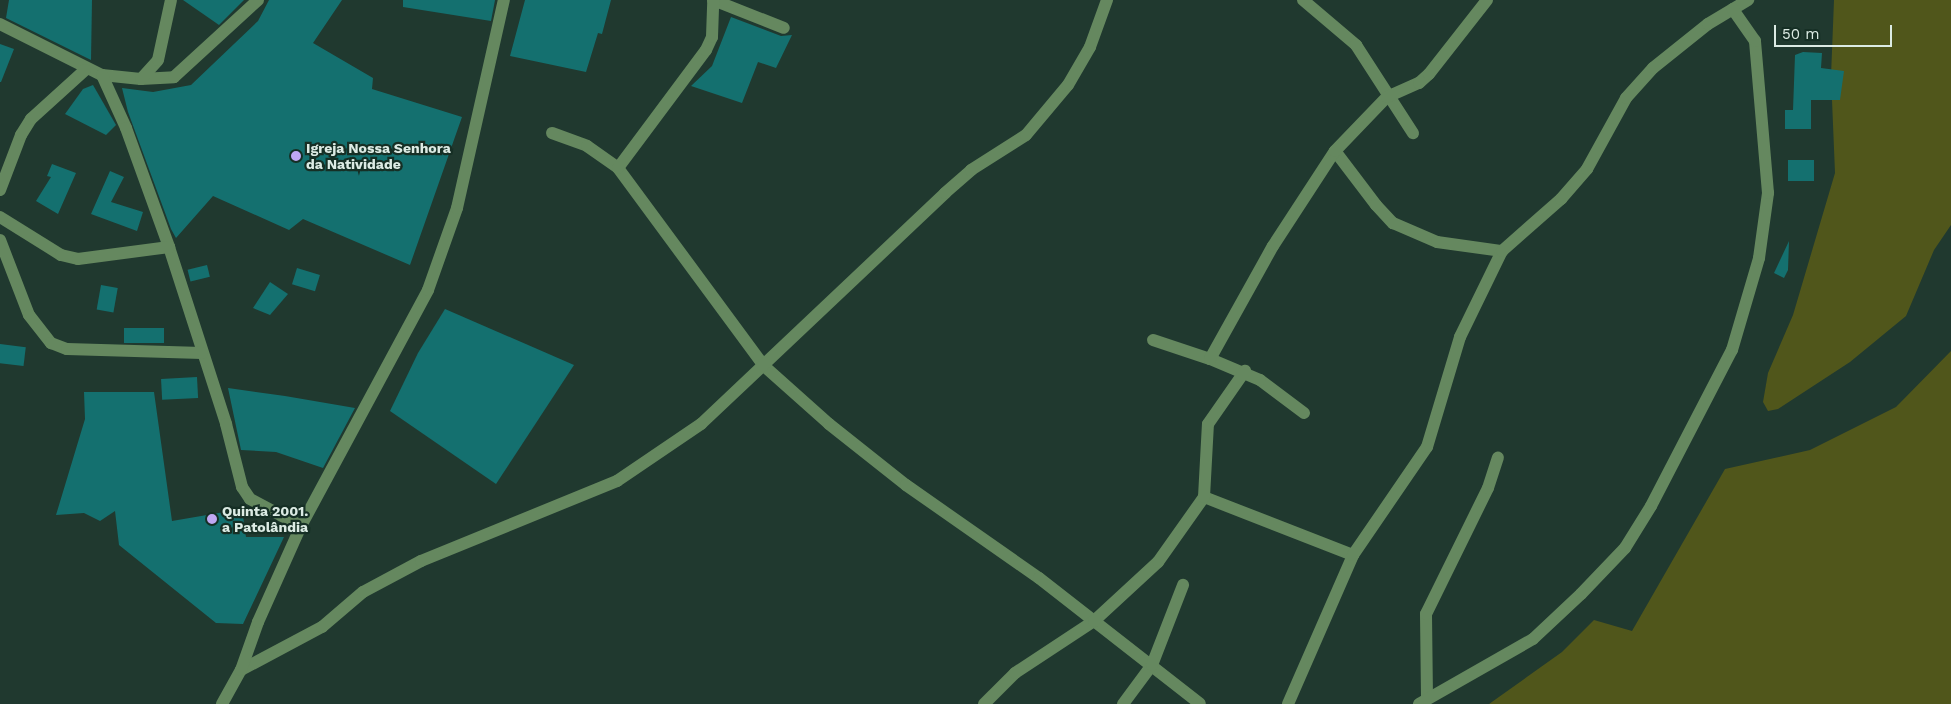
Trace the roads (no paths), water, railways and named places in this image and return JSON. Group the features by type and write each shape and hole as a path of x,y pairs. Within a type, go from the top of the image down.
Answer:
{"street":[{"path":"141,80 158,60 171,0"},
{"path":"0,24 11,28 85,70 102,75 141,80 174,77 258,0"},
{"path":"222,704 242,670 258,622 301,526 428,290 457,208 504,0"},
{"path":"618,168 706,50 712,37 713,0 784,28"},
{"path":"242,670 322,627 363,592 421,560 617,481 701,424 945,193 971,170 1026,135 1068,86 1090,47 1107,0"},
{"path":"1303,0 1356,45 1387,97 1413,133"},
{"path":"1210,359 1274,246 1335,151 1387,97 1420,83 1487,0"},
{"path":"1288,704 1353,555 1428,447 1460,337 1502,251 1560,199 1587,169 1626,98 1653,68 1679,45 1748,0"},
{"path":"1498,458 1488,488 1430,599 1426,614 1423,701 1448,689 1532,639 1582,594 1625,548 1651,506 1732,350 1758,258 1768,193 1755,41 1733,9"},
{"path":"0,190 21,135 32,119 85,70"},
{"path":"102,75 126,128 169,247 226,424 242,487 250,499 301,526"},
{"path":"552,133 587,146 618,168 764,366 829,424 906,485 1039,578 1200,704"},
{"path":"1335,151 1376,206 1393,223 1437,242 1502,251"},
{"path":"0,217 54,251 78,259 169,247"},
{"path":"0,240 29,315 52,343 67,349 202,352"},
{"path":"1153,340 1245,371 1304,413"},
{"path":"984,704 1015,673 1094,621 1158,562 1204,497 1208,424 1245,371"},
{"path":"1204,497 1353,555"},
{"path":"1123,704 1152,665 1183,585"}],"place":[{"name":"Igreja Nossa Senhora da Natividade","path":"296,156"},
{"name":"Quinta 2001. a Patolândia","path":"212,519"}]}
